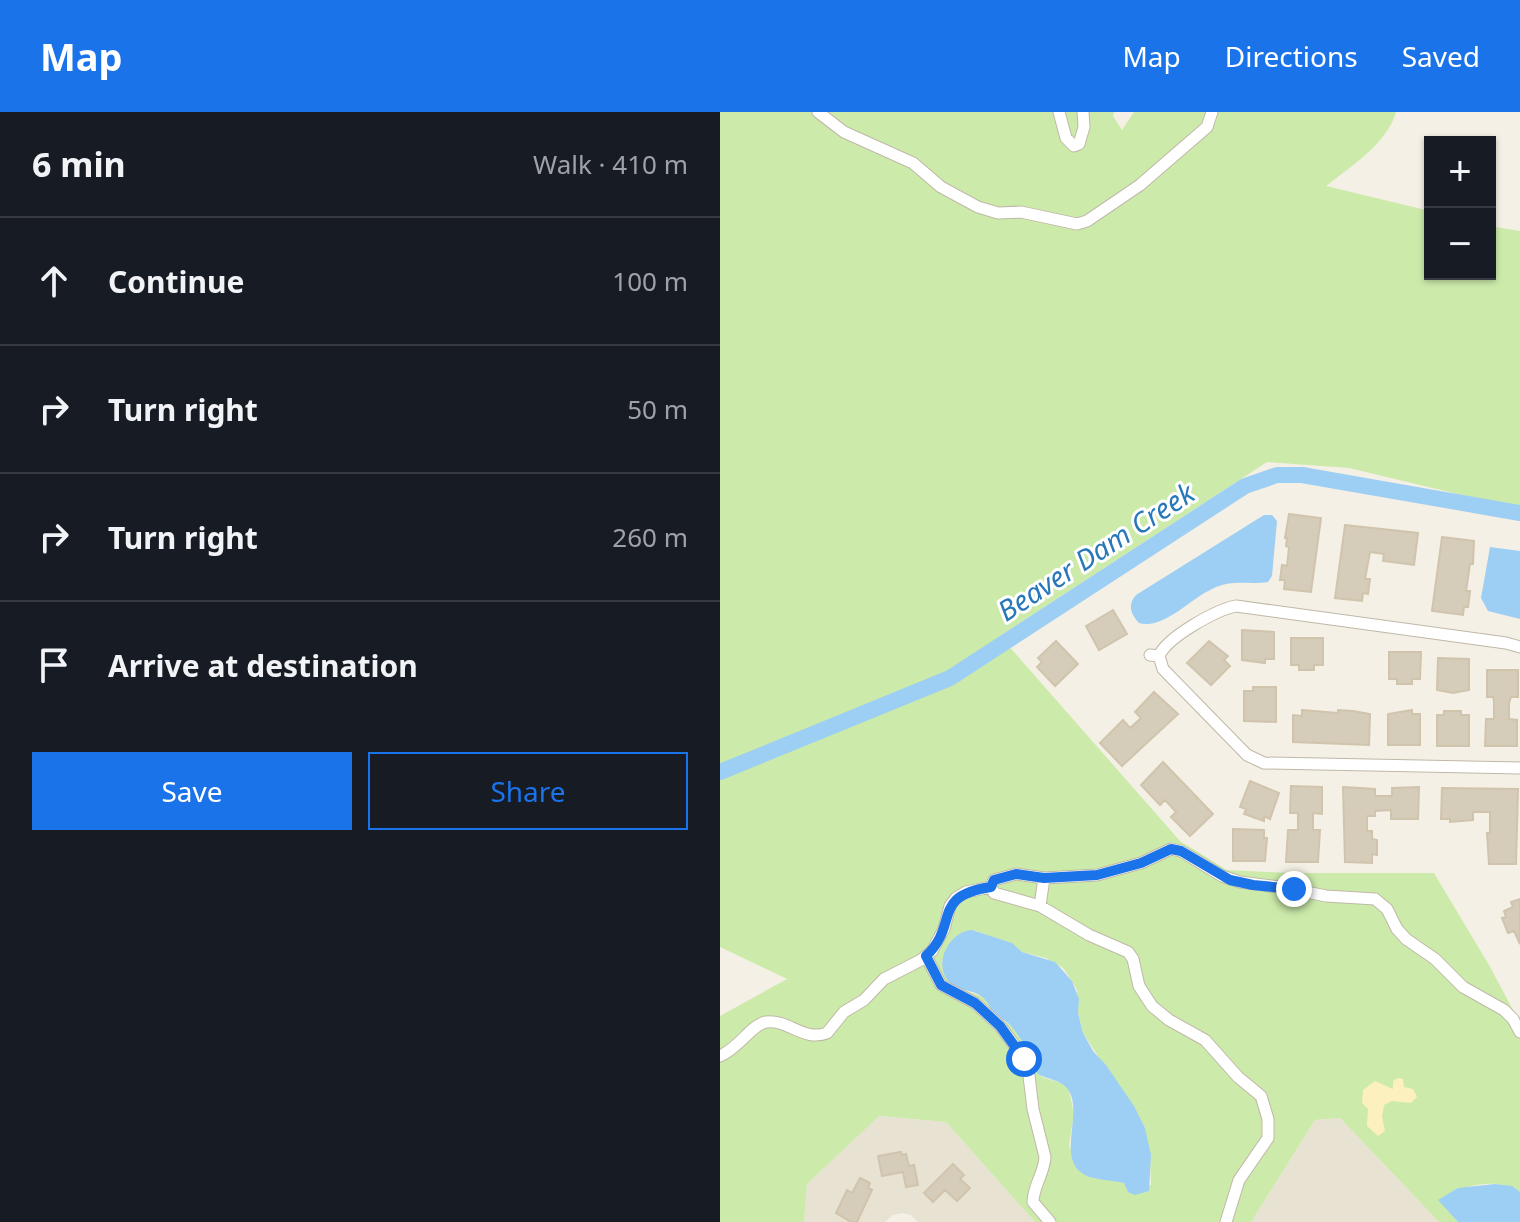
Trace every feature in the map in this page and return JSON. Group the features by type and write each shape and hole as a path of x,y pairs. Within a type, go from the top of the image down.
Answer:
{"street":[{"path":"818,112 844,132 907,160 941,187 984,210 1033,214 1077,224 1087,221 1140,185 1207,127 1212,112"},
{"path":"1059,112 1066,138 1074,146 1079,144 1083,134 1083,112"},
{"path":"1520,647 1236,606 1201,622 1154,656 1247,755 1264,763 1520,768"},
{"path":"1226,1222 1239,1180 1268,1138 1269,1125 1261,1096 1238,1077 1205,1040 1169,1020 1152,1006 1139,986 1133,959 1128,952 1089,935 1040,906 992,892 994,880 1010,875 1044,878 1097,875 1141,863 1171,849 1181,851 1222,876 1240,882 1326,896 1375,899 1387,909 1406,939 1435,959 1463,987 1504,1010 1520,1032"},
{"path":"1040,906 1044,878"},
{"path":"720,1056 738,1046 752,1029 763,1023 775,1023 811,1036 824,1035 844,1012 864,1000 884,979 926,956 944,929 952,901 966,892 991,887"},
{"path":"926,956 941,985 975,1003 1000,1026 1024,1059 1045,1157 1033,1202 1050,1222"}],"shaded area":[{"path":"878,1116 946,1122 1035,1222 918,1222 911,1215 902,1213 893,1215 885,1222 804,1222 807,1184"},
{"path":"1340,1118 1439,1222 1251,1222 1315,1120"}],"green space":[{"path":"720,112 1114,112 1113,116 1122,130 1134,112 1396,112 1376,144 1326,186 1424,210 1424,280 1496,280 1496,227 1520,231 1520,509 1349,468 1267,462 1000,636 1180,841 1227,870 1434,873 1520,1023 1520,1192 1489,1184 1458,1191 1439,1200 1458,1222 1439,1222 1340,1118 1315,1120 1251,1222 1035,1222 946,1122 879,1116 807,1184 804,1222 720,1222 720,1016 787,979 720,947","holes":["972,930 1011,943 1022,952 1046,958 1063,968 1077,990 1083,1033 1145,1128 1151,1185 1087,1176 1077,1166 1069,1145 1074,1114 1069,1090 1064,1084 1042,1077 1019,1035 995,1014 984,997 955,987 942,963 952,941"]}],"sand":[{"path":"1403,1079 1404,1087 1413,1089 1417,1097 1411,1103 1392,1101 1384,1105 1382,1117 1385,1131 1378,1136 1367,1126 1368,1109 1362,1103 1363,1090 1375,1081 1393,1089 1393,1081"}],"water":[{"path":"1264,515 1272,515 1277,521 1272,576 1268,582 1219,586 1167,618 1148,624 1139,623 1131,609 1136,595"},
{"path":"1490,547 1520,551 1520,619 1488,611 1481,598"},
{"path":"972,930 1012,943 1022,952 1055,962 1072,981 1079,999 1078,1013 1083,1033 1134,1106 1145,1128 1151,1155 1149,1191 1135,1195 1128,1192 1124,1183 1090,1177 1077,1169 1071,1148 1072,1098 1067,1088 1038,1074 1016,1032 994,1013 983,998 948,981 942,965 946,949 957,936"},
{"path":"1495,1184 1512,1186 1520,1192 1520,1222 1458,1222 1438,1200 1458,1188"}],"building":[{"path":"1289,514 1321,518 1311,592 1284,589 1285,580 1280,580 1282,565 1287,566 1289,547 1285,538"},
{"path":"1345,525 1418,533 1414,565 1383,561 1384,554 1370,552 1365,579 1370,579 1368,594 1363,593 1362,601 1335,598"},
{"path":"1442,537 1474,541 1473,564 1470,564 1466,591 1470,591 1468,607 1464,607 1463,615 1432,611"},
{"path":"1113,610 1127,634 1099,650 1086,626"},
{"path":"1242,630 1274,632 1274,659 1265,659 1265,663 1242,660"},
{"path":"1291,638 1323,638 1323,665 1314,665 1314,670 1299,670 1299,665 1291,665"},
{"path":"1056,641 1078,664 1055,686 1037,667 1042,662 1038,658"},
{"path":"1209,641 1228,656 1224,660 1230,666 1211,685 1187,663"},
{"path":"1389,652 1421,652 1420,679 1412,679 1412,684 1397,684 1397,679 1389,679"},
{"path":"1438,658 1469,659 1469,690 1453,693 1437,690"},
{"path":"1487,670 1518,670 1518,697 1511,697 1509,703 1509,719 1517,720 1517,746 1485,746 1486,719 1494,719 1493,697 1487,697"},
{"path":"1253,687 1276,687 1276,722 1244,721 1244,691 1253,691"},
{"path":"1154,692 1178,714 1122,766 1100,743 1123,720 1130,728 1141,718 1135,712"},
{"path":"1302,710 1370,714 1369,745 1293,742 1293,715 1302,716"},
{"path":"1412,710 1412,714 1420,714 1420,745 1388,745 1388,714"},
{"path":"1444,711 1461,711 1461,715 1469,715 1469,746 1437,746 1437,715 1444,715"},
{"path":"1163,762 1213,814 1190,836 1171,817 1176,812 1165,800 1160,805 1141,785"},
{"path":"1250,781 1279,793 1270,819 1264,816 1264,821 1244,814 1246,809 1240,807"},
{"path":"1291,786 1322,787 1322,814 1313,813 1313,830 1320,830 1318,862 1286,862 1288,830 1298,830 1298,813 1290,813"},
{"path":"1343,787 1375,789 1375,796 1392,796 1392,788 1419,787 1418,819 1391,819 1391,810 1375,811 1375,816 1367,816 1367,831 1372,831 1372,839 1377,840 1377,855 1372,854 1372,863 1345,862"},
{"path":"1442,788 1518,789 1516,864 1489,864 1487,833 1490,833 1490,812 1473,812 1473,820 1450,822 1450,819 1441,819"},
{"path":"1233,829 1264,830 1264,838 1267,838 1265,861 1233,861"},
{"path":"1520,899 1520,944 1514,931 1508,933 1502,918 1506,917 1504,911 1513,907 1511,902"},
{"path":"901,1152 902,1155 906,1154 909,1166 914,1165 918,1185 906,1187 903,1172 882,1176 878,1156"},
{"path":"953,1164 964,1175 960,1179 970,1188 957,1201 945,1190 933,1202 924,1193"},
{"path":"860,1178 870,1183 868,1188 872,1190 857,1222 851,1222 836,1213 847,1190 852,1193"}],"waterway":[{"name":"Beaver Dam Creek","path":"720,772 950,678 1245,486 1277,475 1302,475 1520,513"}],"route":[{"path":"1024,1059 1000,1026 975,1003 941,985 926,956 940,937 952,901 956,898 966,892 991,887 994,880 1010,875 1044,878 1097,875 1150,860 1168,849 1181,851 1230,880 1294,889"}]}
